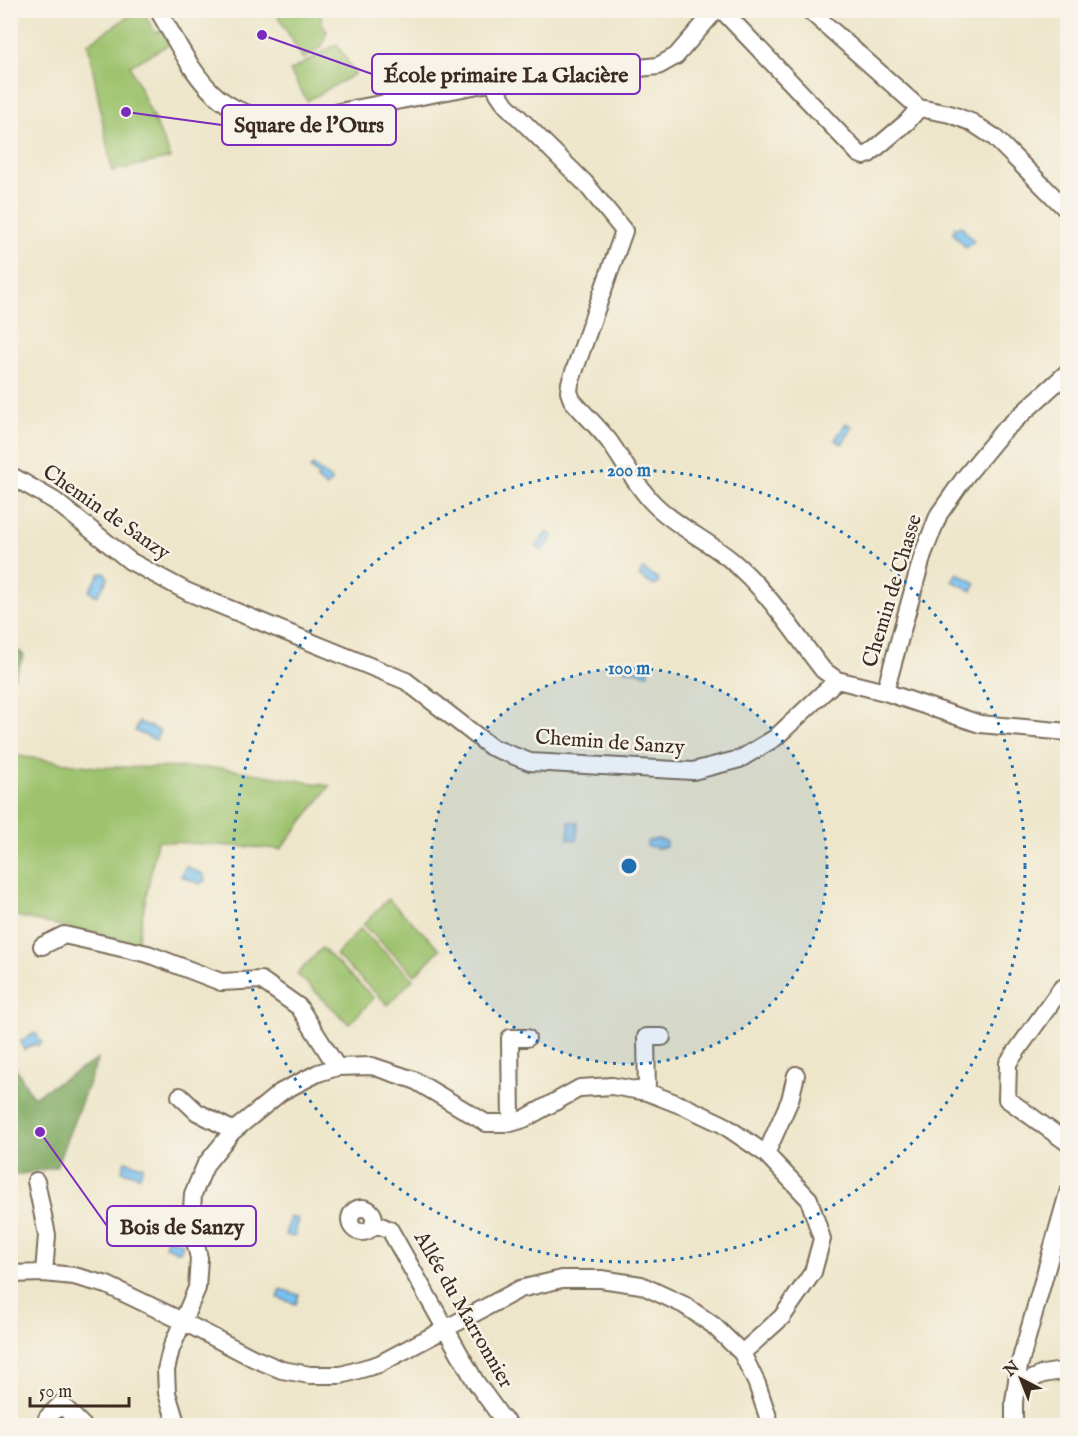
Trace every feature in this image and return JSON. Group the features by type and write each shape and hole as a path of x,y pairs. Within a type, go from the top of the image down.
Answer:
{"street":[{"path":"158,10 197,77 211,92 225,104 240,111 277,121 298,120 572,69 611,68 620,70 658,66 676,56 716,10"},
{"path":"722,10 859,154 864,156 869,154 907,122 919,108"},
{"path":"809,10 919,108 950,114 971,122 994,137 1068,212"},
{"name":"Chemin de Chasse","path":"494,82 506,105 585,183 624,231 570,383 569,392 572,400 608,440 640,488 654,504 675,522 734,562 756,585 823,670 837,681"},
{"name":"Chemin de Chasse","path":"885,692 923,554 939,514 965,477 1002,432 1068,372"},
{"name":"Chemin de Sanzy","path":"10,475 55,501 130,561 188,592 406,681 491,747 530,762 693,771 740,759 775,738 837,681"},
{"path":"837,681 885,692 980,724 1068,732"},
{"path":"42,946 64,935 148,954 221,982 261,980 299,1007 337,1067"},
{"path":"1068,985 1061,989 1008,1063 1007,1099 1068,1143"},
{"path":"647,1092 646,1037 662,1037"},
{"path":"511,1123 510,1038 527,1038"},
{"path":"177,1425 167,1393 166,1370 171,1349 197,1288 199,1258 191,1224 192,1194 206,1164 232,1132 281,1092 318,1073 337,1067 372,1066 414,1080 486,1123 511,1123 524,1119 580,1088 612,1086 647,1092 722,1124 766,1154 808,1199 822,1239 813,1272 782,1317 742,1353"},
{"path":"766,1154 790,1100 796,1075"},
{"path":"180,1096 197,1112 232,1132"},
{"path":"36,1181 47,1235 44,1273"},
{"path":"1014,1425 1019,1366 1068,1193"},
{"name":"Allée du Marronnier","path":"374,1223 390,1230 475,1381 502,1423"},
{"path":"10,1274 44,1273 74,1276 107,1285 254,1358 282,1370 310,1375 341,1375 379,1364 520,1289 562,1279 601,1279 642,1285 684,1305 713,1325 742,1353 757,1384 771,1425"},
{"path":"1005,1425 1016,1394 1043,1374 1068,1370"},
{"path":"55,1425 47,1418 61,1404 83,1425"}],"green space":[{"path":"137,11 143,11 156,33 163,30 170,44 130,66 171,158 112,171 88,43"},
{"path":"275,11 320,11 322,23 327,31 322,47 303,59"},
{"path":"337,44 355,74 307,101 290,71"},
{"path":"11,646 24,655 11,684"},
{"path":"11,755 95,767 223,768 330,786 281,849 157,841 137,943 11,915"},
{"path":"388,899 440,949 415,975 363,925"},
{"path":"360,929 413,979 388,1005 336,955"},
{"path":"322,948 374,998 349,1024 297,974"},
{"path":"10,1059 33,1097 98,1059 56,1167 11,1176"}],"water":[{"path":"961,226 974,241 966,248 953,233 955,227"},
{"path":"846,423 853,427 842,444 835,440"},
{"path":"313,465 332,480 326,487 310,468"},
{"path":"547,532 553,537 542,551 536,546"},
{"path":"643,569 658,579 658,584 654,586 639,576"},
{"path":"100,573 105,573 108,578 97,596 89,591"},
{"path":"957,573 976,583 972,591 952,581"},
{"path":"620,661 649,667 648,674 619,668"},
{"path":"139,722 160,731 156,740 135,731"},
{"path":"569,822 578,822 577,840 568,839"},
{"path":"657,839 666,841 666,847 647,846 647,841"},
{"path":"186,866 204,875 205,882 200,884 181,876"},
{"path":"35,1033 42,1043 37,1046 36,1043 24,1050 21,1041"},
{"path":"125,1161 143,1166 140,1176 122,1171"},
{"path":"290,1217 298,1219 296,1235 293,1237 285,1235"},
{"path":"167,1238 183,1243 181,1251 165,1246"},
{"path":"281,1289 299,1295 296,1304 278,1298"}],"place":[{"name":"École primaire La Glacière","path":"262,35"},
{"name":"Square de l'Ours","path":"126,112"},
{"name":"Bois de Sanzy","path":"40,1132"}]}
